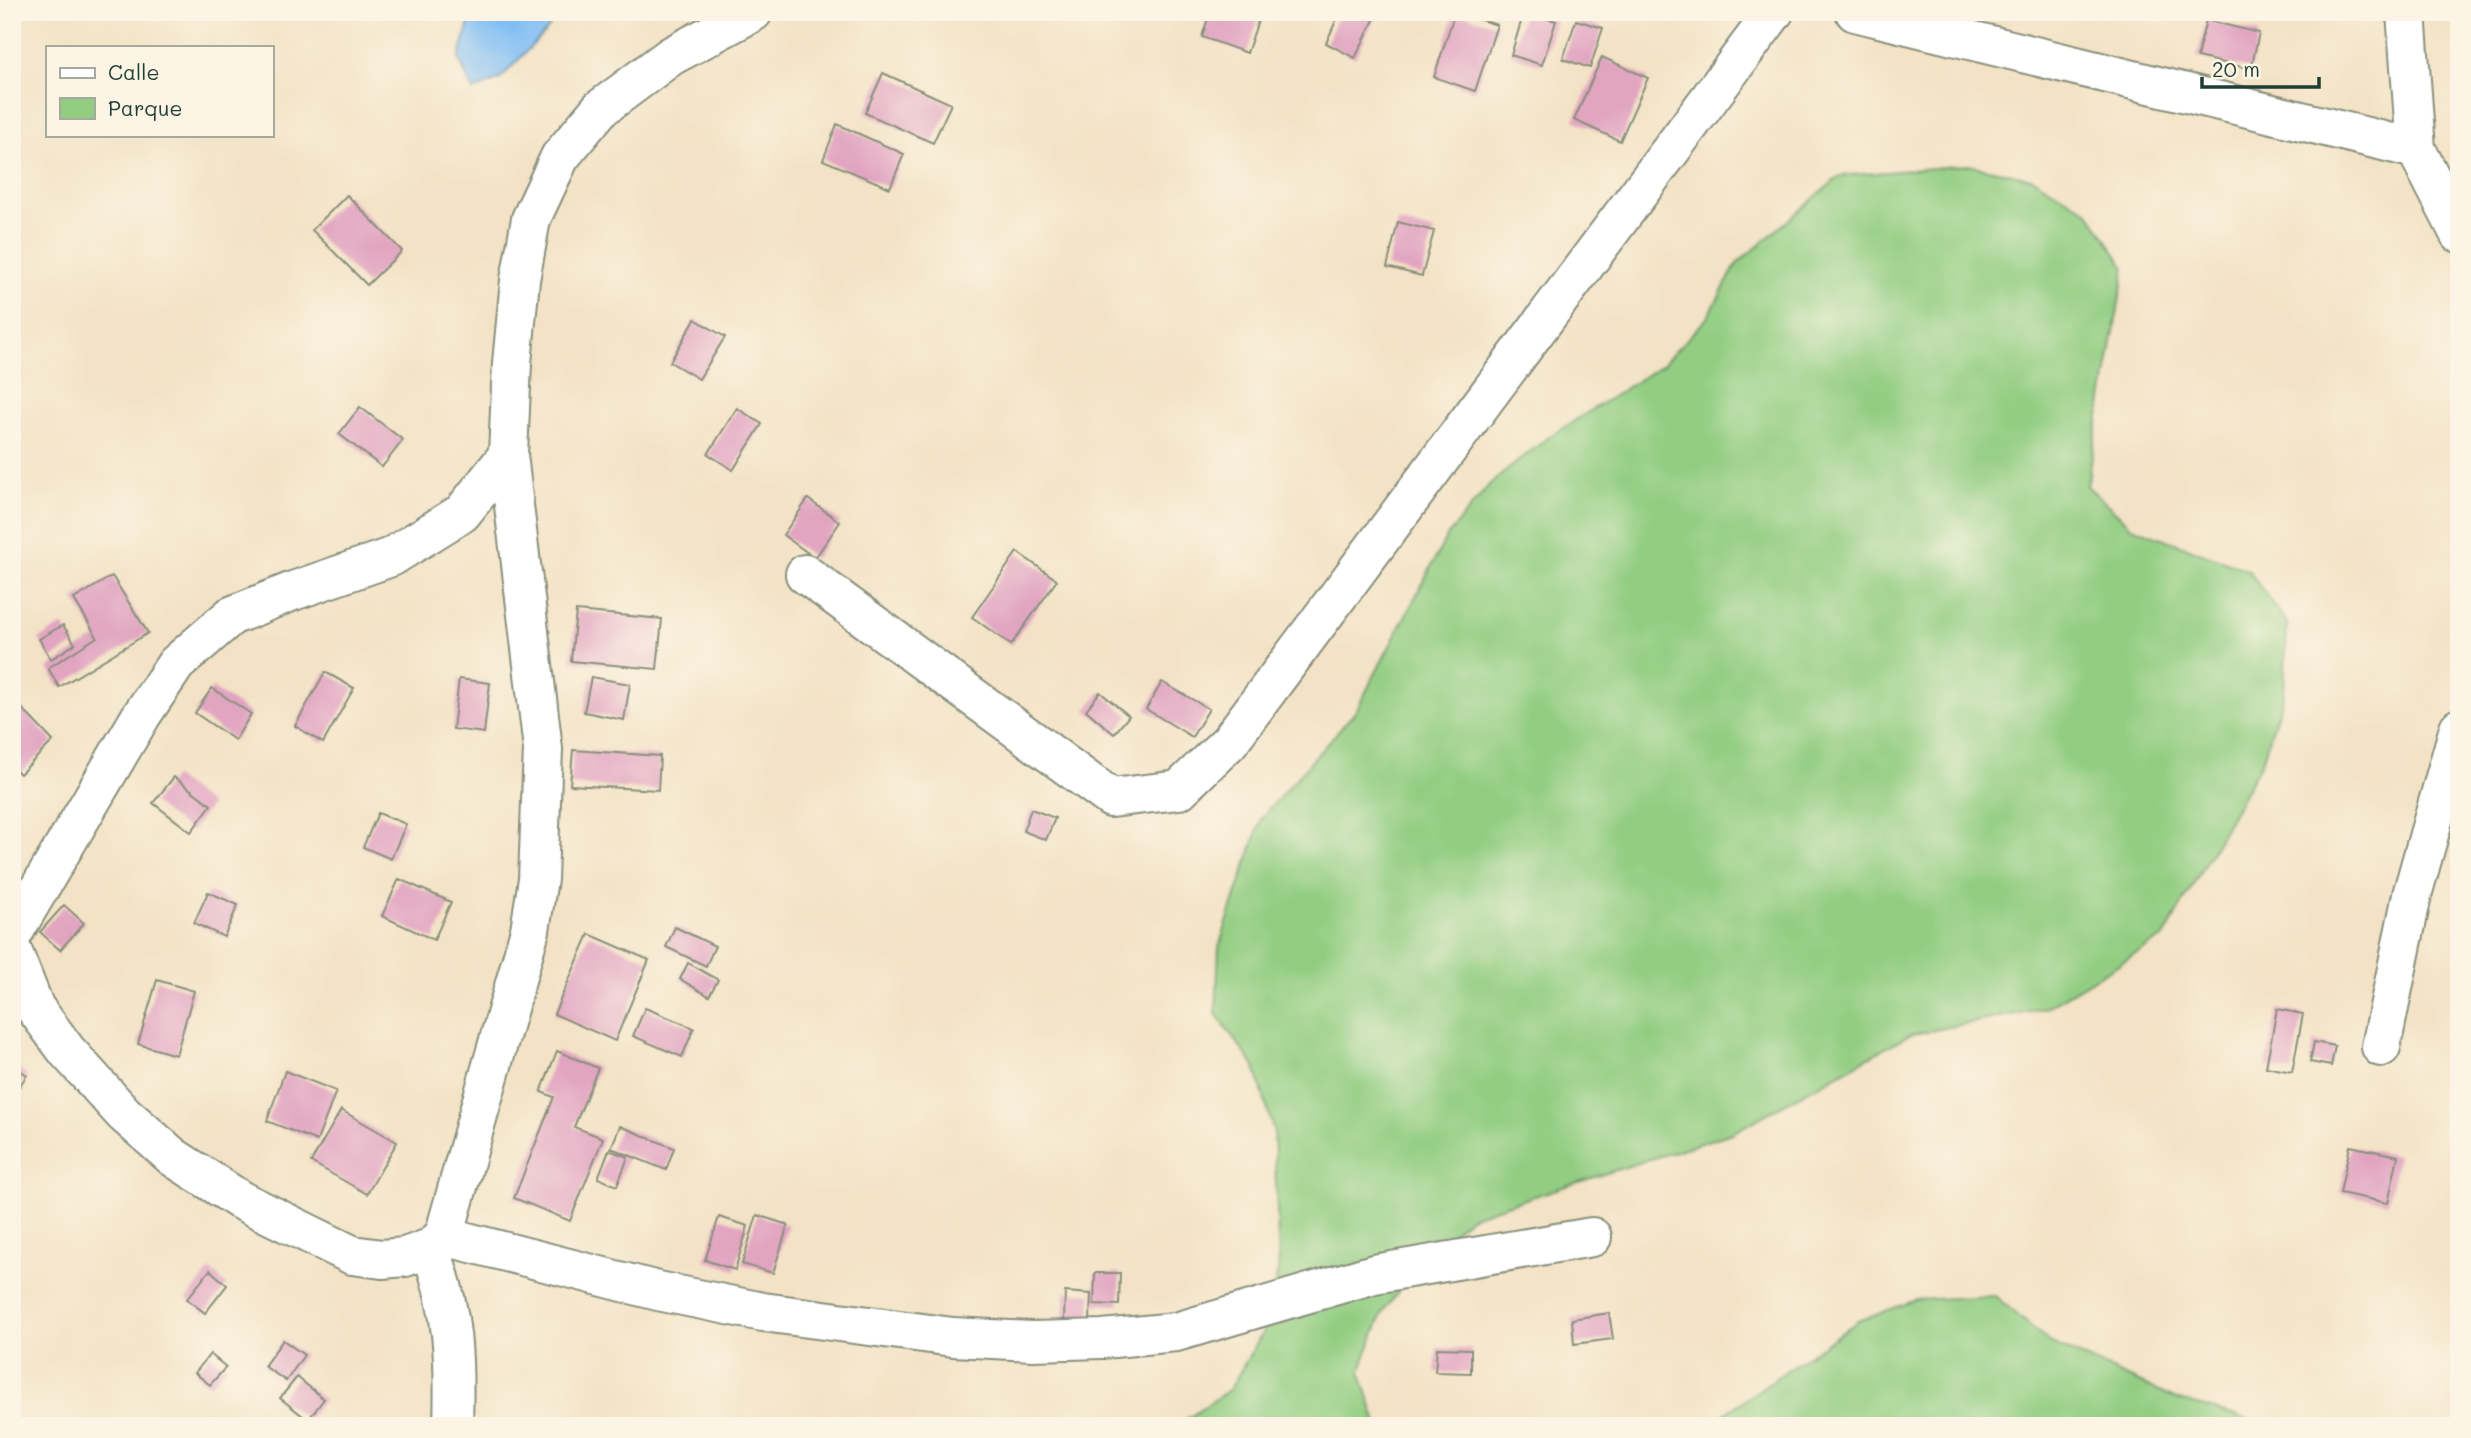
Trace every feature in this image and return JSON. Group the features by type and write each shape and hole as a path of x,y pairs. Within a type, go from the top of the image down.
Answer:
{"street":[{"path":"453,1426 455,1365 450,1312 441,1276 437,1242 530,930 538,879 543,749 508,455 512,363 520,280 531,219 560,157 600,109 661,63 753,12"},
{"path":"805,574 1111,799 1179,790 1229,742 1774,12"},
{"path":"1855,12 2416,149"},
{"path":"2406,12 2416,149 2459,233"},
{"path":"12,934 141,716 176,664 231,616 391,557 462,513 508,455"},
{"path":"2381,1046 2412,895 2459,728"},
{"path":"12,950 35,1008 67,1051 124,1114 173,1157 240,1200 352,1255 382,1259 405,1257 437,1242 658,1292 762,1312 953,1337 1032,1341 1103,1339 1176,1332 1374,1274 1592,1237"}],"green space":[{"path":"1968,165 2032,178 2088,211 2125,268 2087,486 2132,527 2248,570 2287,623 2284,693 2262,761 2164,937 2045,1008 1909,1035 1732,1133 1472,1216 1423,1258 1383,1312 1360,1371 1378,1426 1177,1426 1230,1389 1263,1332 1279,1267 1274,1132 1255,1067 1216,1014 1219,947 1262,817 1356,711 1447,536 1490,484 1546,439 1662,365 1708,317 1737,264 1840,176"},
{"path":"1995,1296 2049,1342 2179,1400 2272,1426 1707,1426 1858,1321 1916,1300"}],"water":[{"path":"472,12 553,12 549,28 500,79 473,91 459,59"}],"building":[{"path":"1210,12 1261,12 1247,53 1202,37"},
{"path":"1340,12 1378,12 1355,58 1326,43"},
{"path":"1455,12 1497,25 1475,91 1434,77"},
{"path":"1524,12 1556,21 1542,65 1511,55"},
{"path":"1576,20 1603,28 1590,68 1563,59"},
{"path":"2206,20 2259,33 2251,69 2197,57"},
{"path":"1602,57 1648,78 1620,141 1574,120"},
{"path":"883,73 951,104 933,143 865,113"},
{"path":"837,124 904,154 890,188 823,160"},
{"path":"347,195 402,251 367,285 312,230"},
{"path":"1398,222 1434,231 1422,276 1387,267"},
{"path":"695,319 725,337 699,379 670,362"},
{"path":"360,407 403,440 382,467 339,434"},
{"path":"737,408 762,424 733,470 708,454"},
{"path":"808,499 840,522 815,558 783,535"},
{"path":"1017,552 1057,580 1011,645 972,617"},
{"path":"112,576 148,633 59,687 48,668 97,637 74,599"},
{"path":"576,611 662,619 657,669 571,661"},
{"path":"63,625 75,644 51,659 39,639"},
{"path":"325,672 354,688 323,743 295,726"},
{"path":"591,677 630,684 624,720 584,712"},
{"path":"459,679 490,683 484,733 453,729"},
{"path":"1162,682 1209,709 1192,737 1146,709"},
{"path":"212,688 251,714 235,740 195,713"},
{"path":"1100,692 1129,716 1114,734 1086,710"},
{"path":"12,698 53,741 20,774 12,766"},
{"path":"573,750 660,756 658,790 570,785"},
{"path":"174,777 211,805 191,832 153,803"},
{"path":"1031,809 1055,818 1046,840 1023,831"},
{"path":"378,813 406,824 391,859 363,847"},
{"path":"399,879 451,902 434,940 382,916"},
{"path":"208,892 238,905 224,937 194,923"},
{"path":"64,905 84,923 60,950 40,932"},
{"path":"675,927 715,946 706,966 666,947"},
{"path":"589,934 649,960 615,1041 554,1014"},
{"path":"688,963 718,980 709,996 680,979"},
{"path":"157,980 194,991 176,1055 138,1044"},
{"path":"645,1008 694,1028 682,1057 633,1036"},
{"path":"2277,1009 2303,1014 2292,1072 2266,1067"},
{"path":"2314,1042 2335,1046 2331,1066 2310,1062"},
{"path":"557,1051 598,1068 574,1127 603,1138 570,1221 514,1198 554,1097 541,1092"},
{"path":"12,1065 27,1075 12,1097"},
{"path":"285,1071 336,1091 317,1141 267,1121"},
{"path":"341,1110 397,1142 367,1194 311,1162"},
{"path":"620,1126 674,1148 666,1170 611,1148"},
{"path":"2350,1146 2398,1156 2388,1203 2340,1193"},
{"path":"609,1150 628,1157 617,1186 598,1178"},
{"path":"757,1215 788,1225 773,1273 742,1264"},
{"path":"719,1217 748,1226 735,1270 705,1260"},
{"path":"210,1270 227,1285 205,1313 187,1299"},
{"path":"1095,1273 1120,1273 1119,1305 1094,1304"},
{"path":"1065,1292 1091,1294 1090,1321 1064,1320"},
{"path":"1609,1313 1613,1339 1574,1344 1572,1319"},
{"path":"283,1340 304,1355 286,1381 264,1366"},
{"path":"1437,1348 1471,1349 1471,1373 1435,1372"},
{"path":"210,1354 226,1367 210,1385 195,1373"},
{"path":"297,1377 324,1399 308,1420 280,1398"}]}
